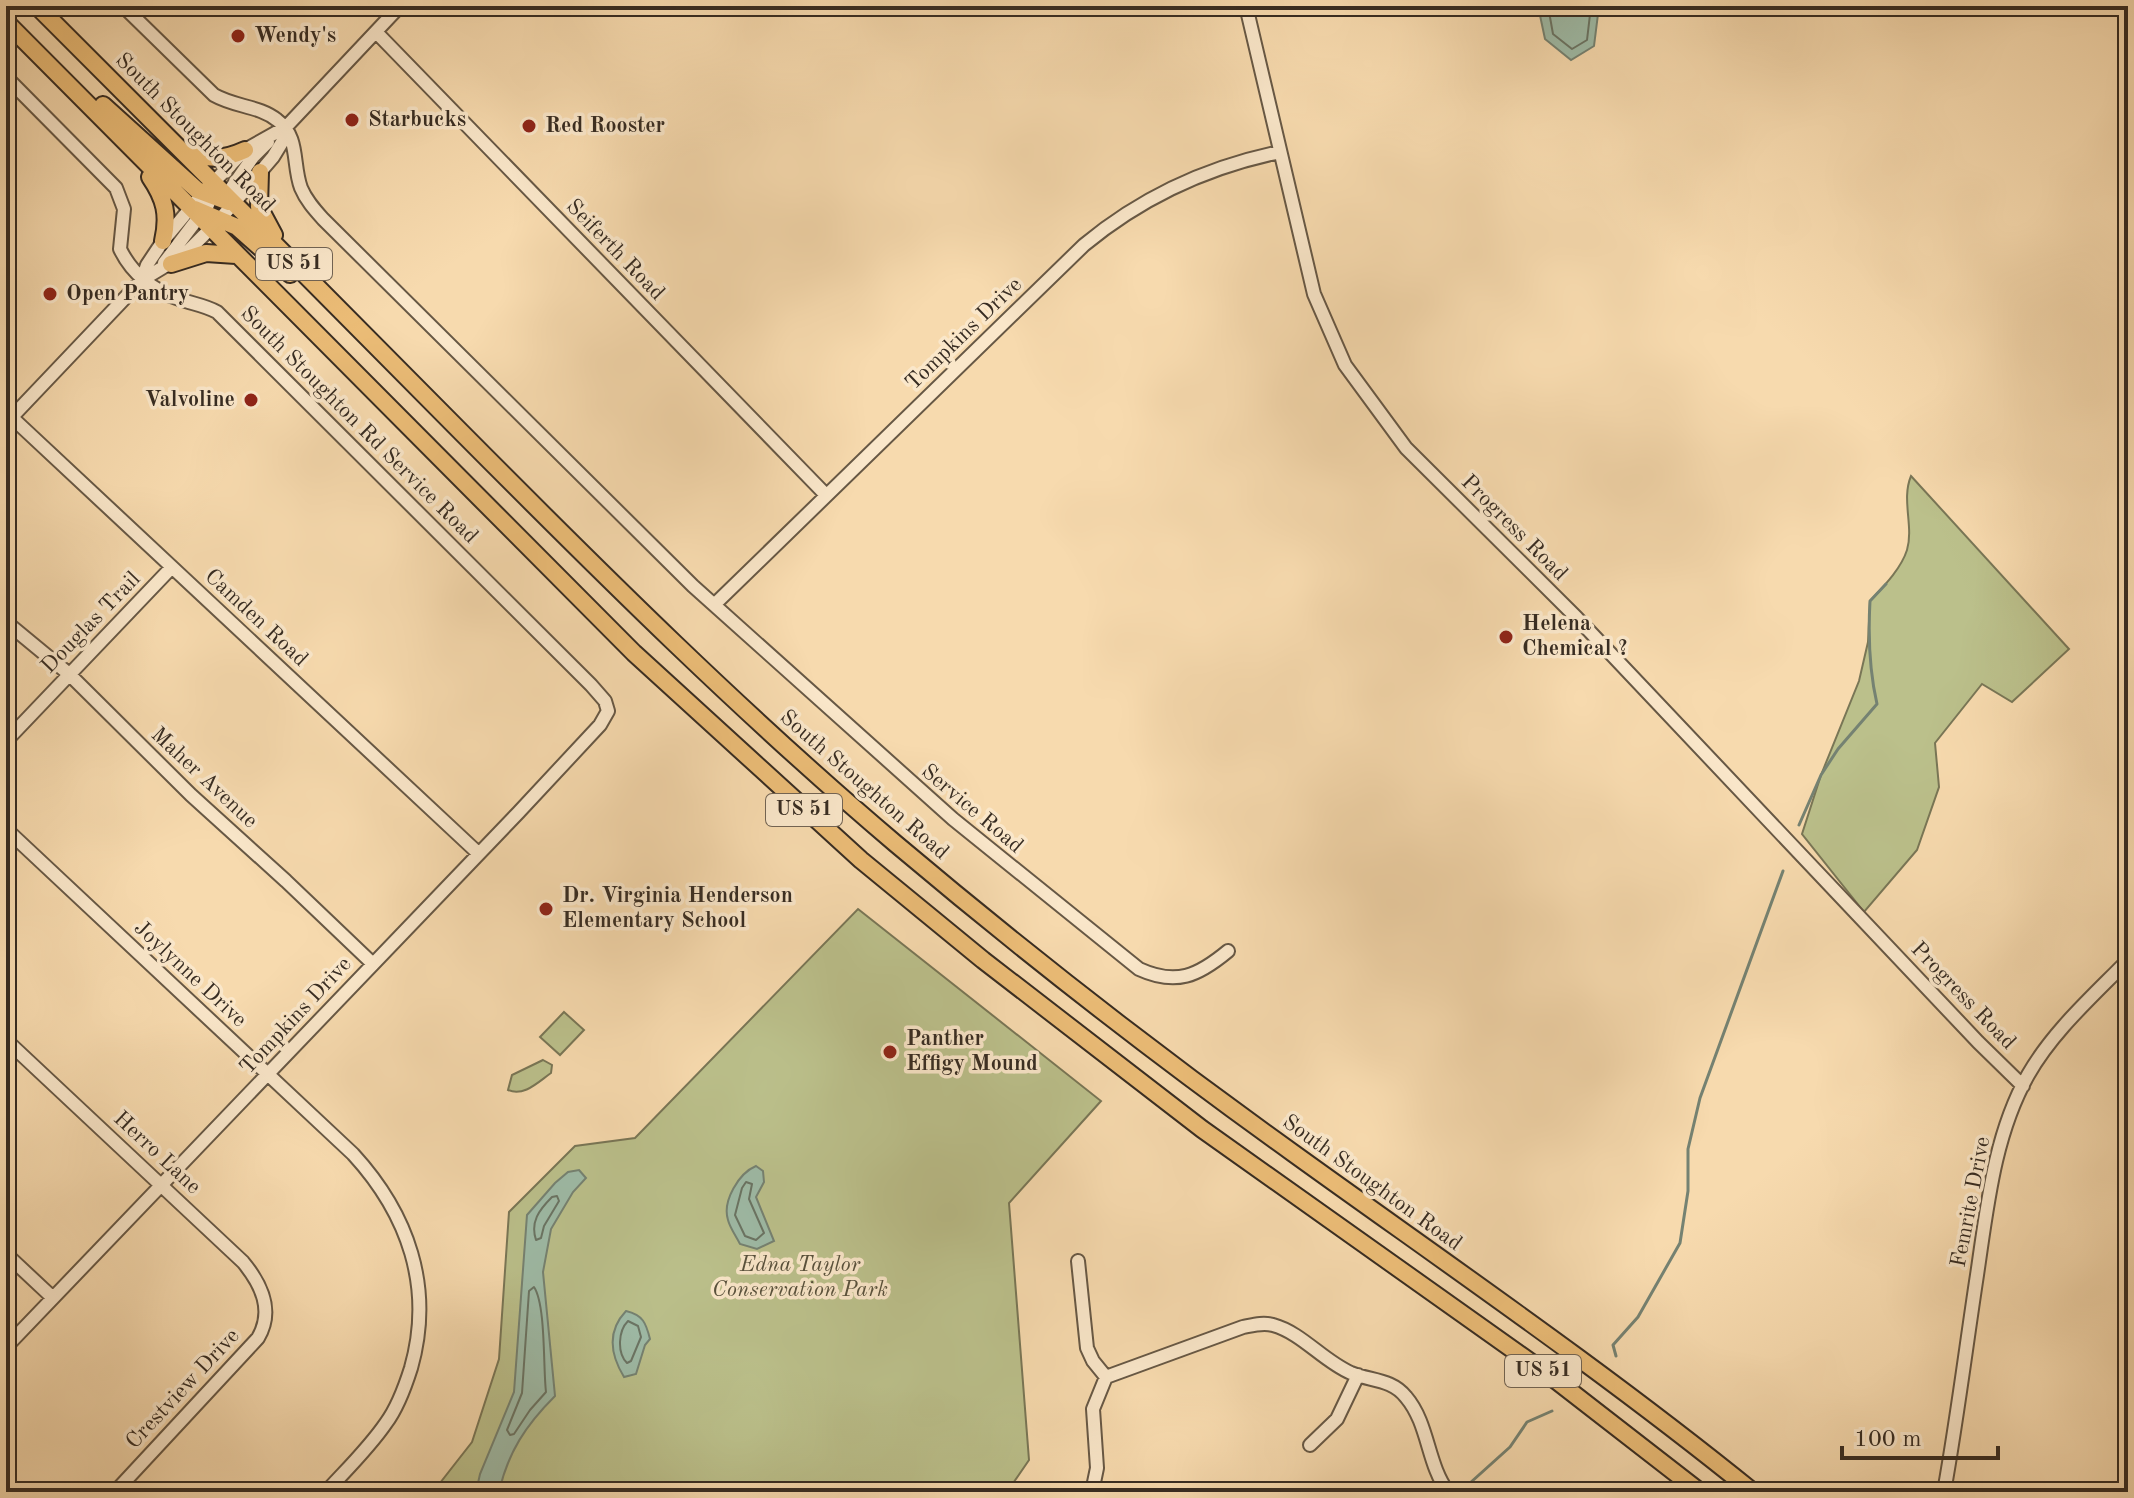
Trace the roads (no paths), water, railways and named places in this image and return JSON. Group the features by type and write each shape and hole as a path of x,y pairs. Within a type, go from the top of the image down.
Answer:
{"main road":[{"name":"South Stoughton Road","path":"37,6 182,150 236,255 660,679 793,800 920,909 1202,1129 1566,1387 1700,1492"},
{"name":"South Stoughton Road","path":"6,22 144,161 278,248 709,677 894,842 1117,1023 1566,1349 1753,1492"},
{"path":"51,66 89,93 274,261 354,325"},
{"path":"182,150 215,160 245,150"},
{"path":"144,161 165,205 163,241"},
{"path":"260,172 259,207 278,248"},
{"path":"171,264 206,253 236,255"}],"street":[{"path":"123,6 214,95 229,104 264,112 286,127 292,140 301,188 314,209 693,586 715,604"},
{"path":"8,418 142,280 167,261 255,154 286,127 400,6"},
{"name":"Progress Road","path":"1246,6 1302,250 1323,316 1345,365 1395,435 1577,618 2023,1086"},
{"name":"Seiferth Road","path":"376,32 826,495"},
{"name":"South Stoughton Rd Service Road","path":"6,77 116,188 124,209 120,249 142,280 170,296 204,304 226,320 591,685 608,708"},
{"path":"142,280 171,264 212,206 245,150 286,127"},
{"path":"142,280 147,265 163,241 260,172 281,143 286,127"},
{"name":"Tompkins Drive","path":"715,604 1084,245 1111,223 1171,187 1205,172 1280,152"},
{"name":"Camden Road","path":"8,418 478,853"},
{"name":"Douglas Trail","path":"6,741 172,567"},
{"name":"Service Road","path":"715,604 823,706 942,810 1139,969 1165,977 1189,976 1203,970 1228,951"},
{"name":"Maher Avenue","path":"6,622 69,674 191,795 373,964"},
{"name":"Tompkins Drive","path":"6,1347 600,725 608,708"},
{"name":"Joylynne Drive","path":"6,829 353,1154 380,1186 400,1223 416,1272 418,1340 405,1387 387,1422 326,1492"},
{"name":"Femrite Drive","path":"1944,1492 1985,1222 2000,1146 2023,1086 2039,1058 2128,960"},
{"name":"Herro Lane","path":"6,1040 243,1262 260,1288 265,1306"},
{"path":"6,1254 53,1298"},
{"path":"1078,1261 1087,1348 1106,1377"},
{"name":"Crestview Drive","path":"115,1492 258,1338 264,1329 265,1306"},
{"path":"1092,1492 1097,1468 1093,1409 1106,1377 1243,1327 1271,1325 1297,1337 1347,1371 1391,1385 1407,1397 1434,1466 1448,1492"},
{"path":"1310,1445 1337,1419 1358,1375"}],"water":[{"path":"1538,6 1599,6 1594,46 1571,60 1545,39"},
{"path":"756,1166 763,1171 764,1182 756,1197 774,1241 757,1249 740,1244 727,1213 733,1188"},
{"path":"579,1170 586,1178 573,1192 551,1229 543,1272 555,1396 520,1440 507,1464 499,1492 476,1492 480,1474 514,1392 527,1215 555,1183 568,1172"},
{"path":"626,1311 643,1320 650,1339 645,1345 636,1374 624,1377 613,1351 613,1335"}],"waterway":[{"path":"1799,825 1821,775 1838,749 1877,704 1870,652 1870,601 1886,584"},
{"path":"1616,1356 1613,1345 1638,1317 1680,1243 1688,1191 1688,1149 1700,1098 1783,871"},
{"path":"1460,1492 1510,1447 1527,1422 1552,1411"}],"place":[{"name":"Wendy's","path":"238,36"},
{"name":"Starbucks","path":"352,120"},
{"name":"Red Rooster","path":"529,126"},
{"name":"Open Pantry","path":"50,294"},
{"name":"Valvoline","path":"251,400"},
{"name":"Helena Chemical ?","path":"1506,637"},
{"name":"Dr. Virginia Henderson Elementary School","path":"546,909"},
{"name":"Panther Effigy Mound","path":"890,1052"}],"park label":[{"name":"Edna Taylor Conservation Park","path":"800,1278"}]}
